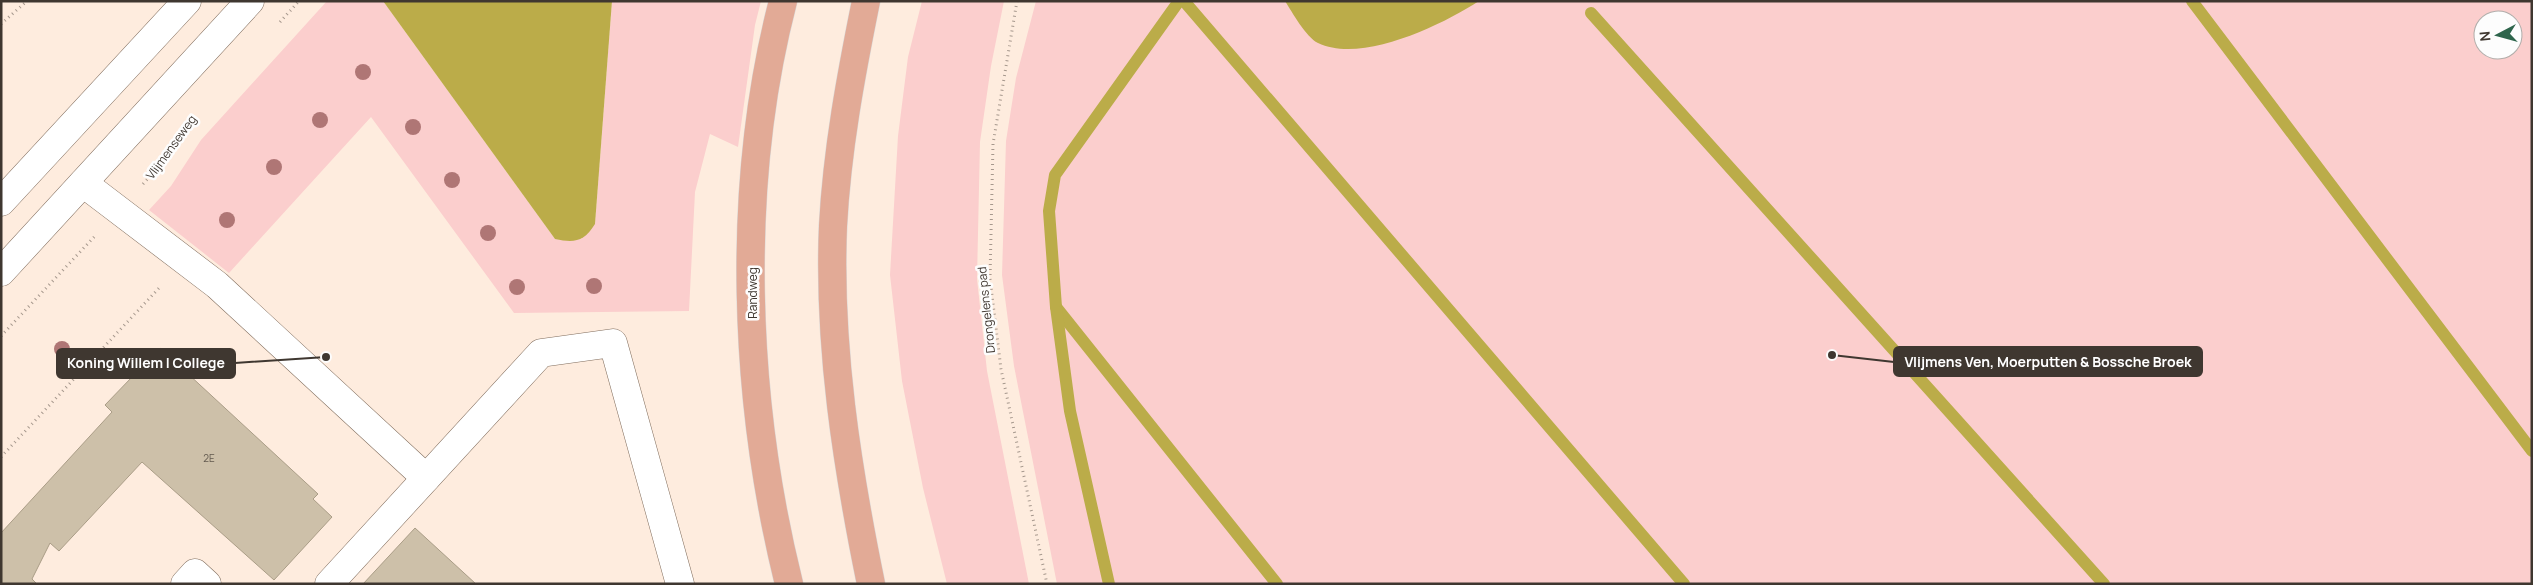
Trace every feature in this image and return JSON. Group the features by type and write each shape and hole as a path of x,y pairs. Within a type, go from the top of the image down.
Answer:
{"main road":[{"name":"Randweg","path":"783,1 762,114 753,219 752,317 760,430 770,497 789,584"},
{"path":"866,1 843,124 837,176 833,227 833,315 850,466 871,584"}],"street":[{"path":"1,202 187,1"},
{"path":"1,272 250,1"},
{"path":"83,183 217,285 426,478"},
{"path":"329,584 541,353 613,343 680,584"},
{"path":"185,584 195,573 207,584"}],"path":[{"path":"1,24 27,1"},
{"path":"279,23 300,1"},
{"name":"Drongelens pad","path":"1017,1 993,144 990,279 1001,369 1047,584"},
{"name":"Vlijmenseweg","path":"1,336 157,169 185,124"},
{"path":"1,457 160,287"}],"shaded area":[{"path":"327,1 383,1 555,239 595,224 612,1 761,1 755,25 738,147 710,134 695,192 689,311 514,313 371,117 229,273 149,210 171,186 201,140"},
{"path":"383,1 612,1 595,224 583,238 573,241 555,239"},
{"path":"922,1 1004,1 991,66 980,142 977,279 987,371 1029,584 947,584 923,488 902,381 890,275 898,136 908,57"},
{"path":"1036,1 2532,1 2532,584 1057,584 1014,366 1002,275 1006,141 1016,78"},
{"path":"1285,1 1479,1 1444,21 1401,39 1357,49 1336,48 1313,40 1295,18"}],"building":[{"path":"160,348 318,494 313,499 332,517 274,580 142,462 59,551 50,543 32,579 37,584 1,584 1,533 112,412 105,405"},
{"path":"415,528 476,584 363,584"}],"waterway":[{"path":"1109,584 1070,411 1056,307 1049,211 1055,175 1179,1"},
{"path":"1184,1 1684,584"},
{"path":"2192,1 2532,451"},
{"path":"1591,13 2104,584"},
{"path":"1056,307 1277,584"}],"place":[{"name":"Vlijmens Ven, Moerputten & Bossche Broek","path":"1832,355"},
{"name":"Koning Willem I College","path":"326,357"}]}
